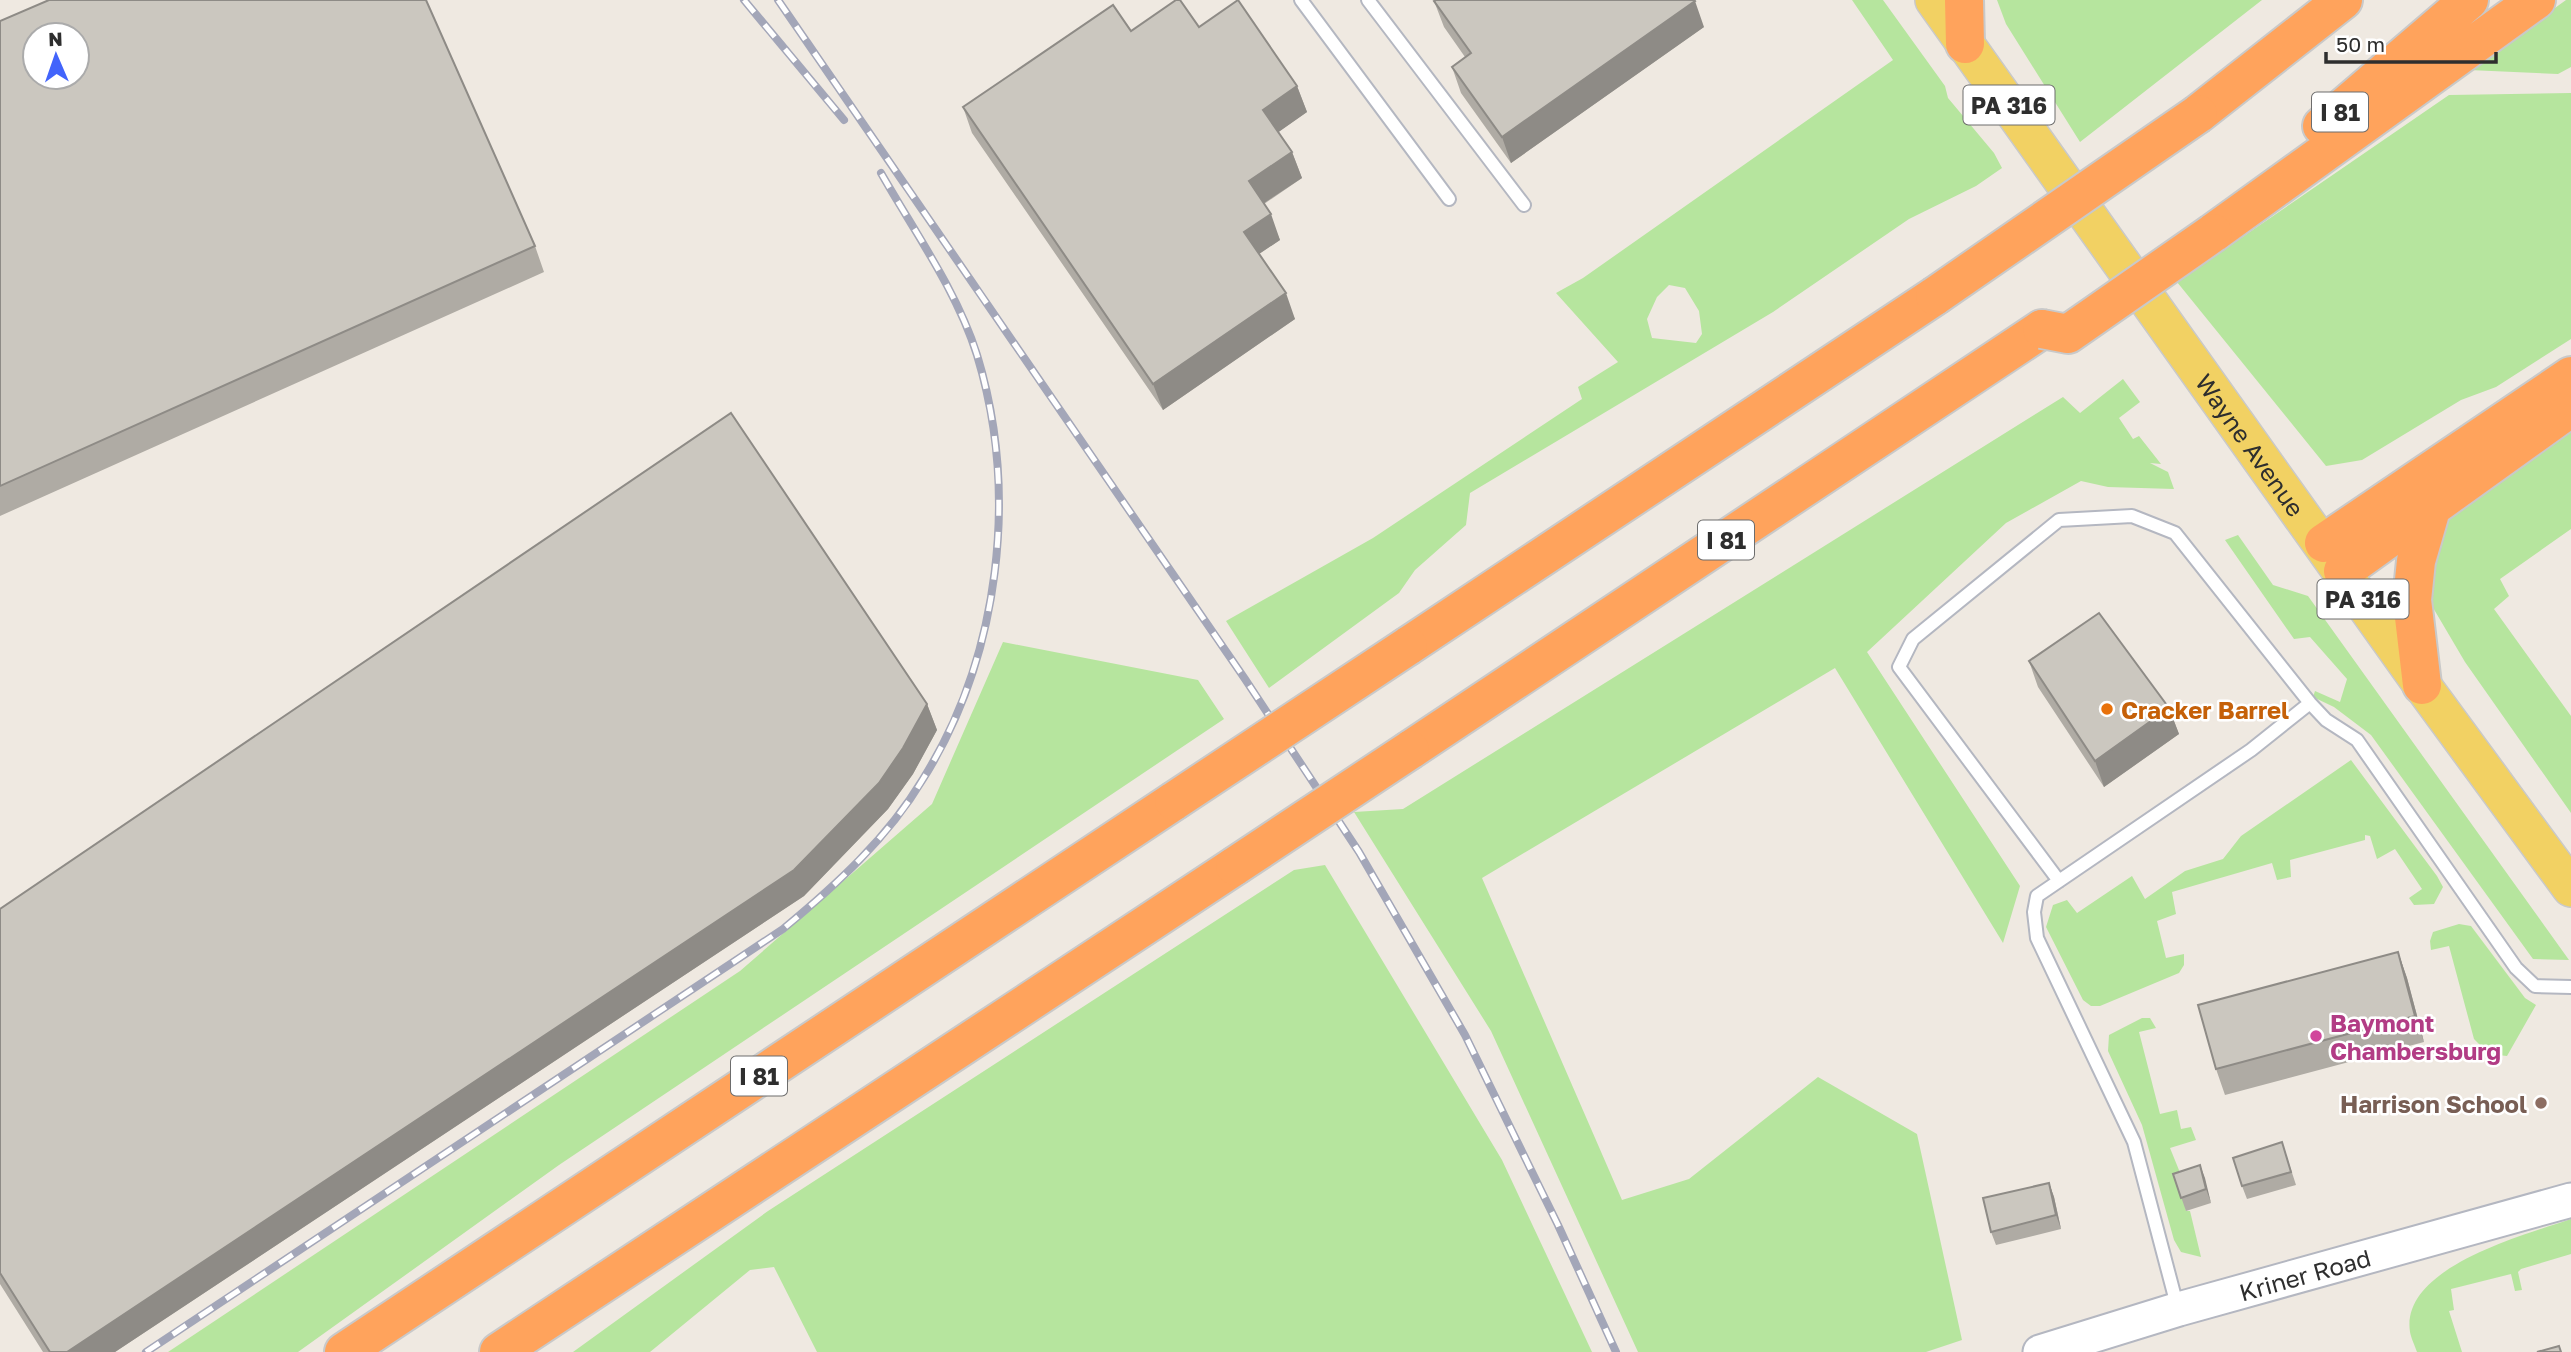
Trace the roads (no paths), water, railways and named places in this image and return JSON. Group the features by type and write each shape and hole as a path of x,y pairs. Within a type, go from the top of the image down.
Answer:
{"highway":[{"path":"1964,0 1965,44"},
{"name":"I 81","path":"344,1352 1935,296 2198,114 2343,0"},
{"name":"I 81","path":"499,1352 2042,329 2209,225 2469,0"},
{"path":"2209,225 2536,0"},
{"path":"2333,557 2571,376"},
{"path":"2333,557 2432,506 2571,407"},
{"path":"2423,685 2412,600 2416,561 2432,506"}],"main road":[{"name":"Wayne Avenue","path":"1934,0 2571,888"}],"street":[{"name":"Kriner Road","path":"2040,1352 2179,1309 2571,1200"}],"lane":[{"path":"1301,0 1449,198"},
{"path":"1368,0 1524,205"},
{"path":"2059,881 1899,667 1913,639 2059,520 2132,516 2175,533 2310,703 2326,720 2357,740 2515,968 2535,986 2571,987"},
{"path":"2179,1309 2134,1142 2037,938 2034,912 2037,896 2251,750 2310,703"}],"railway":[{"path":"744,0 844,120"},
{"path":"778,0 1245,679 1359,852 1465,1035 1558,1225 1616,1352"},
{"path":"146,1352 783,929 877,841 923,779 949,731 970,680 985,627 995,573 999,517 997,462 990,408 968,331 947,285 881,173"}],"place":[{"name":"Cracker Barrel","path":"2107,709"},
{"name":"Baymont Chambersburg","path":"2316,1036"},
{"name":"Harrison School","path":"2541,1103"}]}
